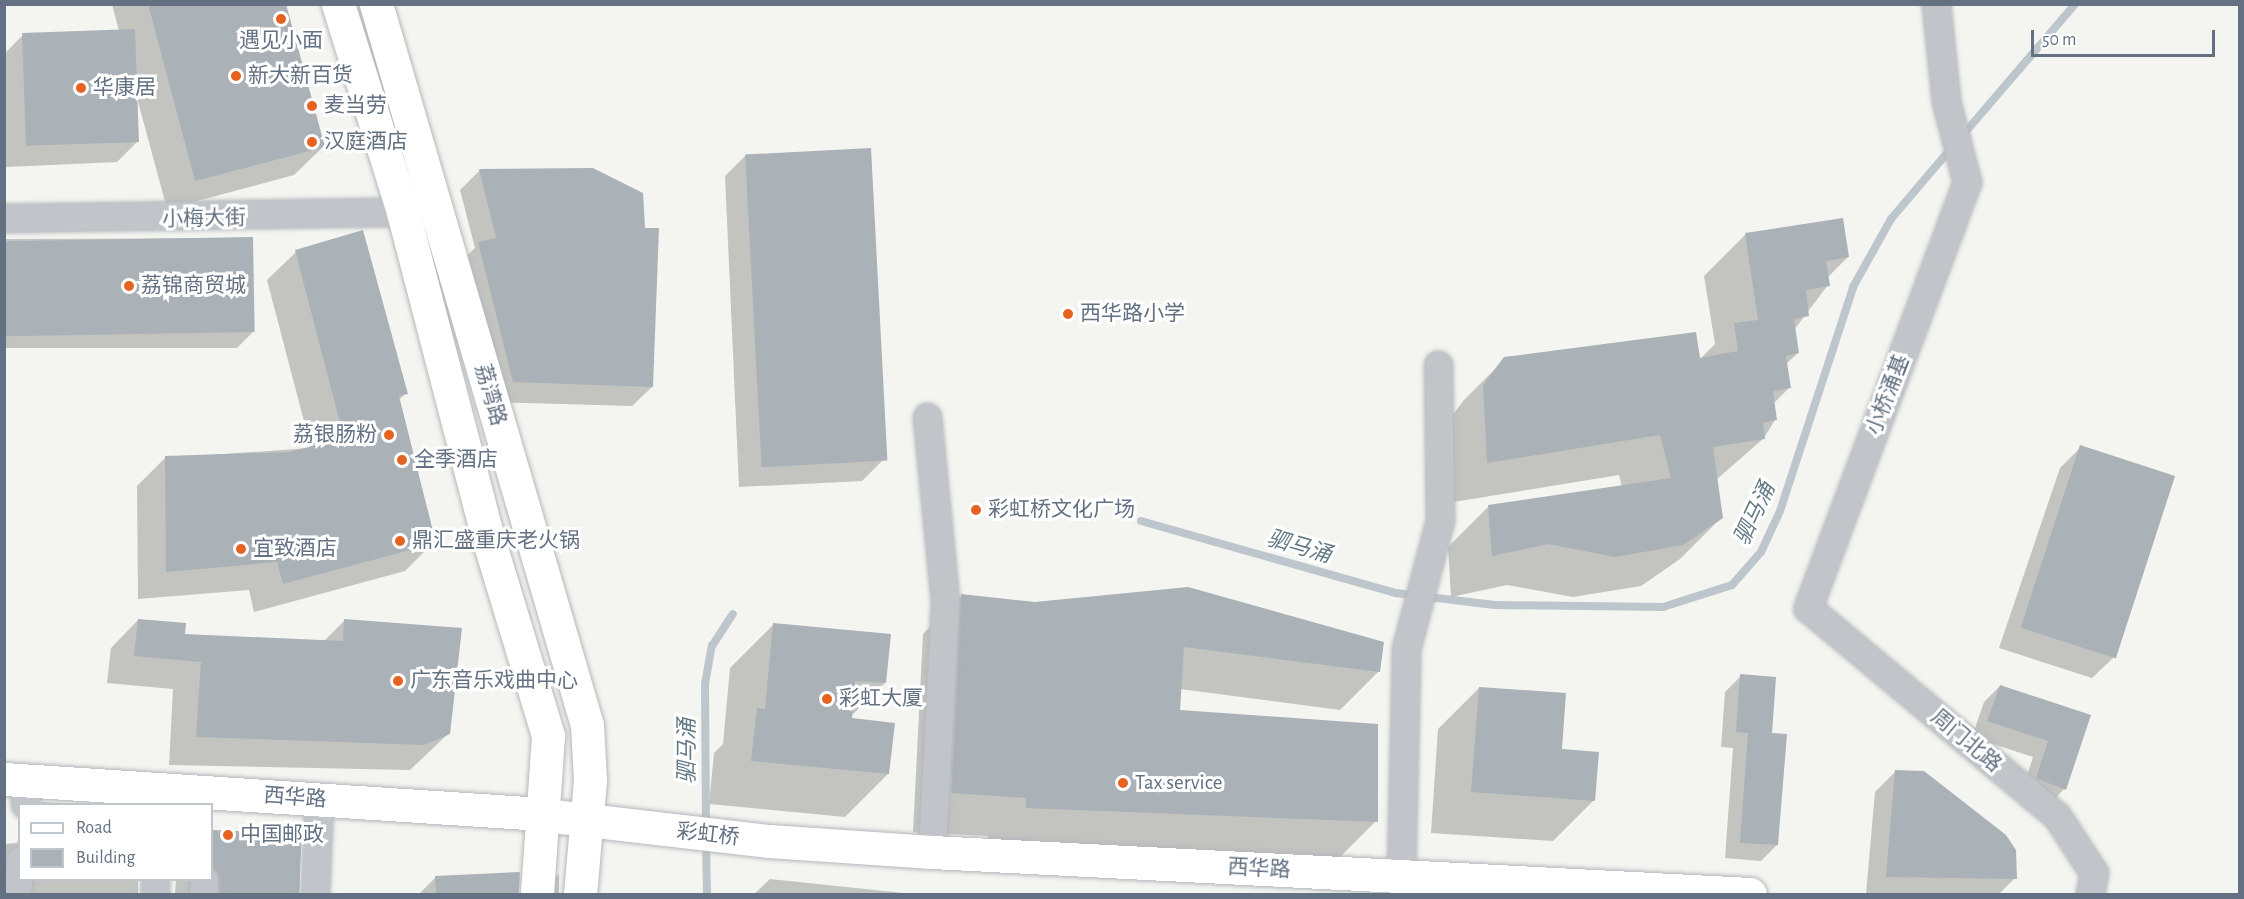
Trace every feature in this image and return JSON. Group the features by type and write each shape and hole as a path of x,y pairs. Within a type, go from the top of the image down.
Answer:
{"main road":[{"name":"荔湾路","path":"338,4 403,212 488,538 548,735 537,894"},
{"name":"荔湾路","path":"376,4 587,725 591,750 580,894"},
{"path":"548,735 587,725"},
{"name":"西华路","path":"19,788 158,797 320,800 542,814 585,822"},
{"name":"彩虹桥","path":"585,822 769,841"},
{"name":"西华路","path":"769,841 932,852 1749,894"}],"street":[{"name":"小桥涌基","path":"1808,608 1967,182 1946,101 1936,4"},
{"name":"小梅大街","path":"4,218 403,212"},
{"path":"1401,876 1406,649 1440,520 1438,364"},
{"path":"927,417 945,601 932,852"},
{"name":"周门北路","path":"1808,608 2057,816 2094,873 2090,894"},
{"path":"315,894 320,800"},
{"path":"16,894 18,878"}],"building":[{"name":"新大新百货","path":"148,4 286,4 325,147 195,181"},
{"name":"华康居","path":"135,29 139,142 26,146 22,33"},
{"path":"871,148 887,461 762,467 745,155"},
{"path":"593,168 643,193 645,228 659,228 653,387 513,382 478,242 496,238 479,169"},
{"path":"1843,218 1849,257 1826,261 1830,286 1806,290 1809,316 1794,319 1799,353 1786,356 1791,388 1773,391 1777,420 1763,423 1765,439 1713,447 1723,518 1683,545 1615,557 1548,544 1492,556 1488,505 1671,478 1660,435 1487,463 1483,385 1504,357 1696,332 1700,358 1738,351 1734,323 1758,320 1745,233"},
{"path":"363,230 408,394 399,396 436,543 283,584 277,562 166,572 165,456 289,452 344,438 295,250"},
{"name":"荔锦商贸城","path":"253,237 255,332 6,336 4,241"},
{"path":"2080,445 2175,476 2116,659 2021,628"},
{"path":"1188,587 1384,642 1380,672 1184,647 1180,710 1378,724 1378,822 1026,808 1026,798 951,793 961,594 1035,602"},
{"path":"138,619 186,623 185,634 343,641 344,619 462,628 450,734 424,745 196,737 201,662 134,656"},
{"name":"彩虹大厦","path":"773,623 891,634 886,683 855,681 852,718 895,723 889,774 751,761 757,708 765,709"},
{"path":"1740,674 1776,677 1772,733 1787,734 1778,845 1740,843 1748,733 1736,732"},
{"path":"2000,685 2091,715 2066,790 2036,778 2048,741 1987,721"},
{"path":"1479,687 1566,693 1562,749 1599,752 1595,801 1471,792"},
{"path":"1895,770 1924,771 2006,835 2016,850 2017,879 1886,877"},
{"path":"213,830 302,834 299,894 219,894 218,874 213,867"},
{"path":"520,872 519,894 436,894 435,876"}],"waterway":[{"name":"驷马涌","path":"1962,136 2075,4"},
{"name":"驷马涌","path":"1141,521 1396,593 1494,605 1663,607 1732,585 1761,552 1780,511 1853,287 1891,219 1952,147"},
{"name":"驷马涌","path":"706,827 705,684 712,646 733,614"},
{"name":"驷马涌","path":"706,842 707,894"}],"place":[{"name":"遇见小面","path":"281,19"},
{"name":"新大新百货","path":"236,76"},
{"name":"华康居","path":"81,88"},
{"name":"麦当劳","path":"312,106"},
{"name":"汉庭酒店","path":"312,142"},
{"name":"荔锦商贸城","path":"129,286"},
{"name":"西华路小学","path":"1068,314"},
{"name":"荔银肠粉","path":"389,435"},
{"name":"全季酒店","path":"402,460"},
{"name":"彩虹桥文化广场","path":"976,510"},
{"name":"鼎汇盛重庆老火锅","path":"400,541"},
{"name":"宜致酒店","path":"241,549"},
{"name":"广东音乐戏曲中心","path":"398,681"},
{"name":"彩虹大厦","path":"827,699"},
{"name":"Tax service","path":"1123,783"},
{"name":"中国邮政","path":"228,835"}]}
